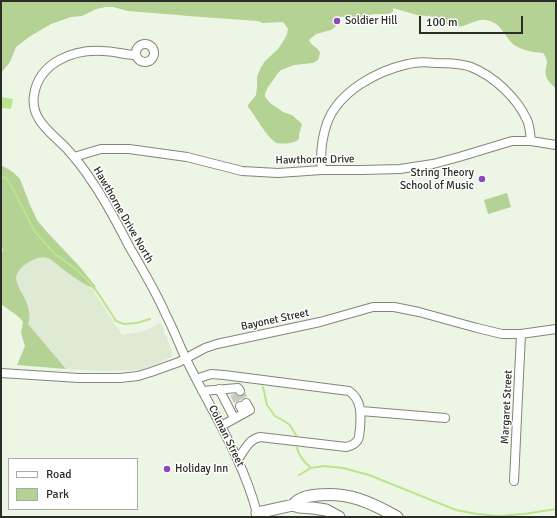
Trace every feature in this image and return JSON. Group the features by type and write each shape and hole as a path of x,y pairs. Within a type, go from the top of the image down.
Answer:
{"main road":[{"path":"258,515 293,505 305,496 329,494 358,498 397,517"},
{"path":"293,505 299,508 323,509 340,517"}],"street":[{"name":"Hawthorne Drive North","path":"136,55 92,51 80,52 58,60 49,66 41,76 33,96 34,105 36,115 44,128 74,157 92,180 107,205 165,312 186,359"},
{"path":"322,170 322,141 328,122 336,106 349,93 368,79 387,70 409,64 428,62 449,63 470,67 488,76 502,86 516,102 528,121 531,141"},
{"name":"Hawthorne Drive","path":"74,157 101,149 129,149 188,157 242,171 278,173 322,170 407,168 433,164 512,141 531,141 556,145"},
{"name":"Bayonet Street","path":"1,373 74,377 120,378 138,376 186,359 205,348 217,344 320,322 373,307 394,307 419,312 502,334 521,334 556,329"},
{"name":"Margaret Street","path":"514,481 521,334"},
{"name":"Colman Street","path":"186,359 238,459 258,515"},
{"path":"196,380 211,374 224,375 349,391 354,394 357,399 361,411 359,439 351,446 346,447 260,437 255,438 250,442 238,459"},
{"path":"219,390 234,418"},
{"path":"202,391 235,391"},
{"path":"221,426 234,418 244,407"},
{"path":"361,411 445,418"}],"shaded area":[{"path":"1,97 13,99 11,109 1,108"},
{"path":"39,257 50,259 68,273 88,285 93,290 122,335 144,331 161,323 172,352 171,357 149,367 138,370 103,371 66,369 28,324 30,321 30,311 17,285 16,280 19,271 26,264"}],"green space":[{"path":"1,1 556,1 556,89 547,78 547,59 543,53 519,48 509,40 501,28 492,22 486,20 475,21 464,26 454,27 438,21 437,17 417,15 393,8 393,12 389,14 375,14 356,18 341,17 337,18 337,25 331,30 316,34 309,40 320,53 318,60 313,63 294,65 281,70 268,87 265,97 270,103 283,112 292,115 302,125 299,139 294,142 282,144 276,143 265,131 248,105 256,95 257,77 261,67 265,61 278,49 287,34 288,29 284,23 263,23 258,21 128,11 113,7 106,7 96,9 82,16 71,17 51,24 29,37 16,47 10,62 1,73"},
{"path":"1,165 13,172 20,179 37,220 80,267 96,287 93,288 82,282 47,258 39,258 32,261 23,266 17,274 16,278 18,286 29,310 30,318 28,324 66,369 17,365 25,346 21,333 23,322 19,317 1,304 1,255 3,250 1,244"},
{"path":"507,193 511,207 488,214 484,200"}],"waterway":[{"path":"1,177 6,178 12,187 35,232 55,254 78,271 88,281 98,293 116,321 124,324 137,323 150,319"},
{"path":"263,387 267,405 275,416 289,424 296,435"},
{"path":"297,448 302,459 311,468"},
{"path":"299,475 311,468 324,466 343,468 369,475 456,510 477,514 499,516 556,509"}],"tunnel":[{"path":"240,391 246,403"},
{"path":"234,394 240,406"}],"place":[{"name":"Soldier Hill","path":"337,21"},
{"name":"String Theory School of Music","path":"482,179"},
{"name":"Holiday Inn","path":"167,469"}]}
